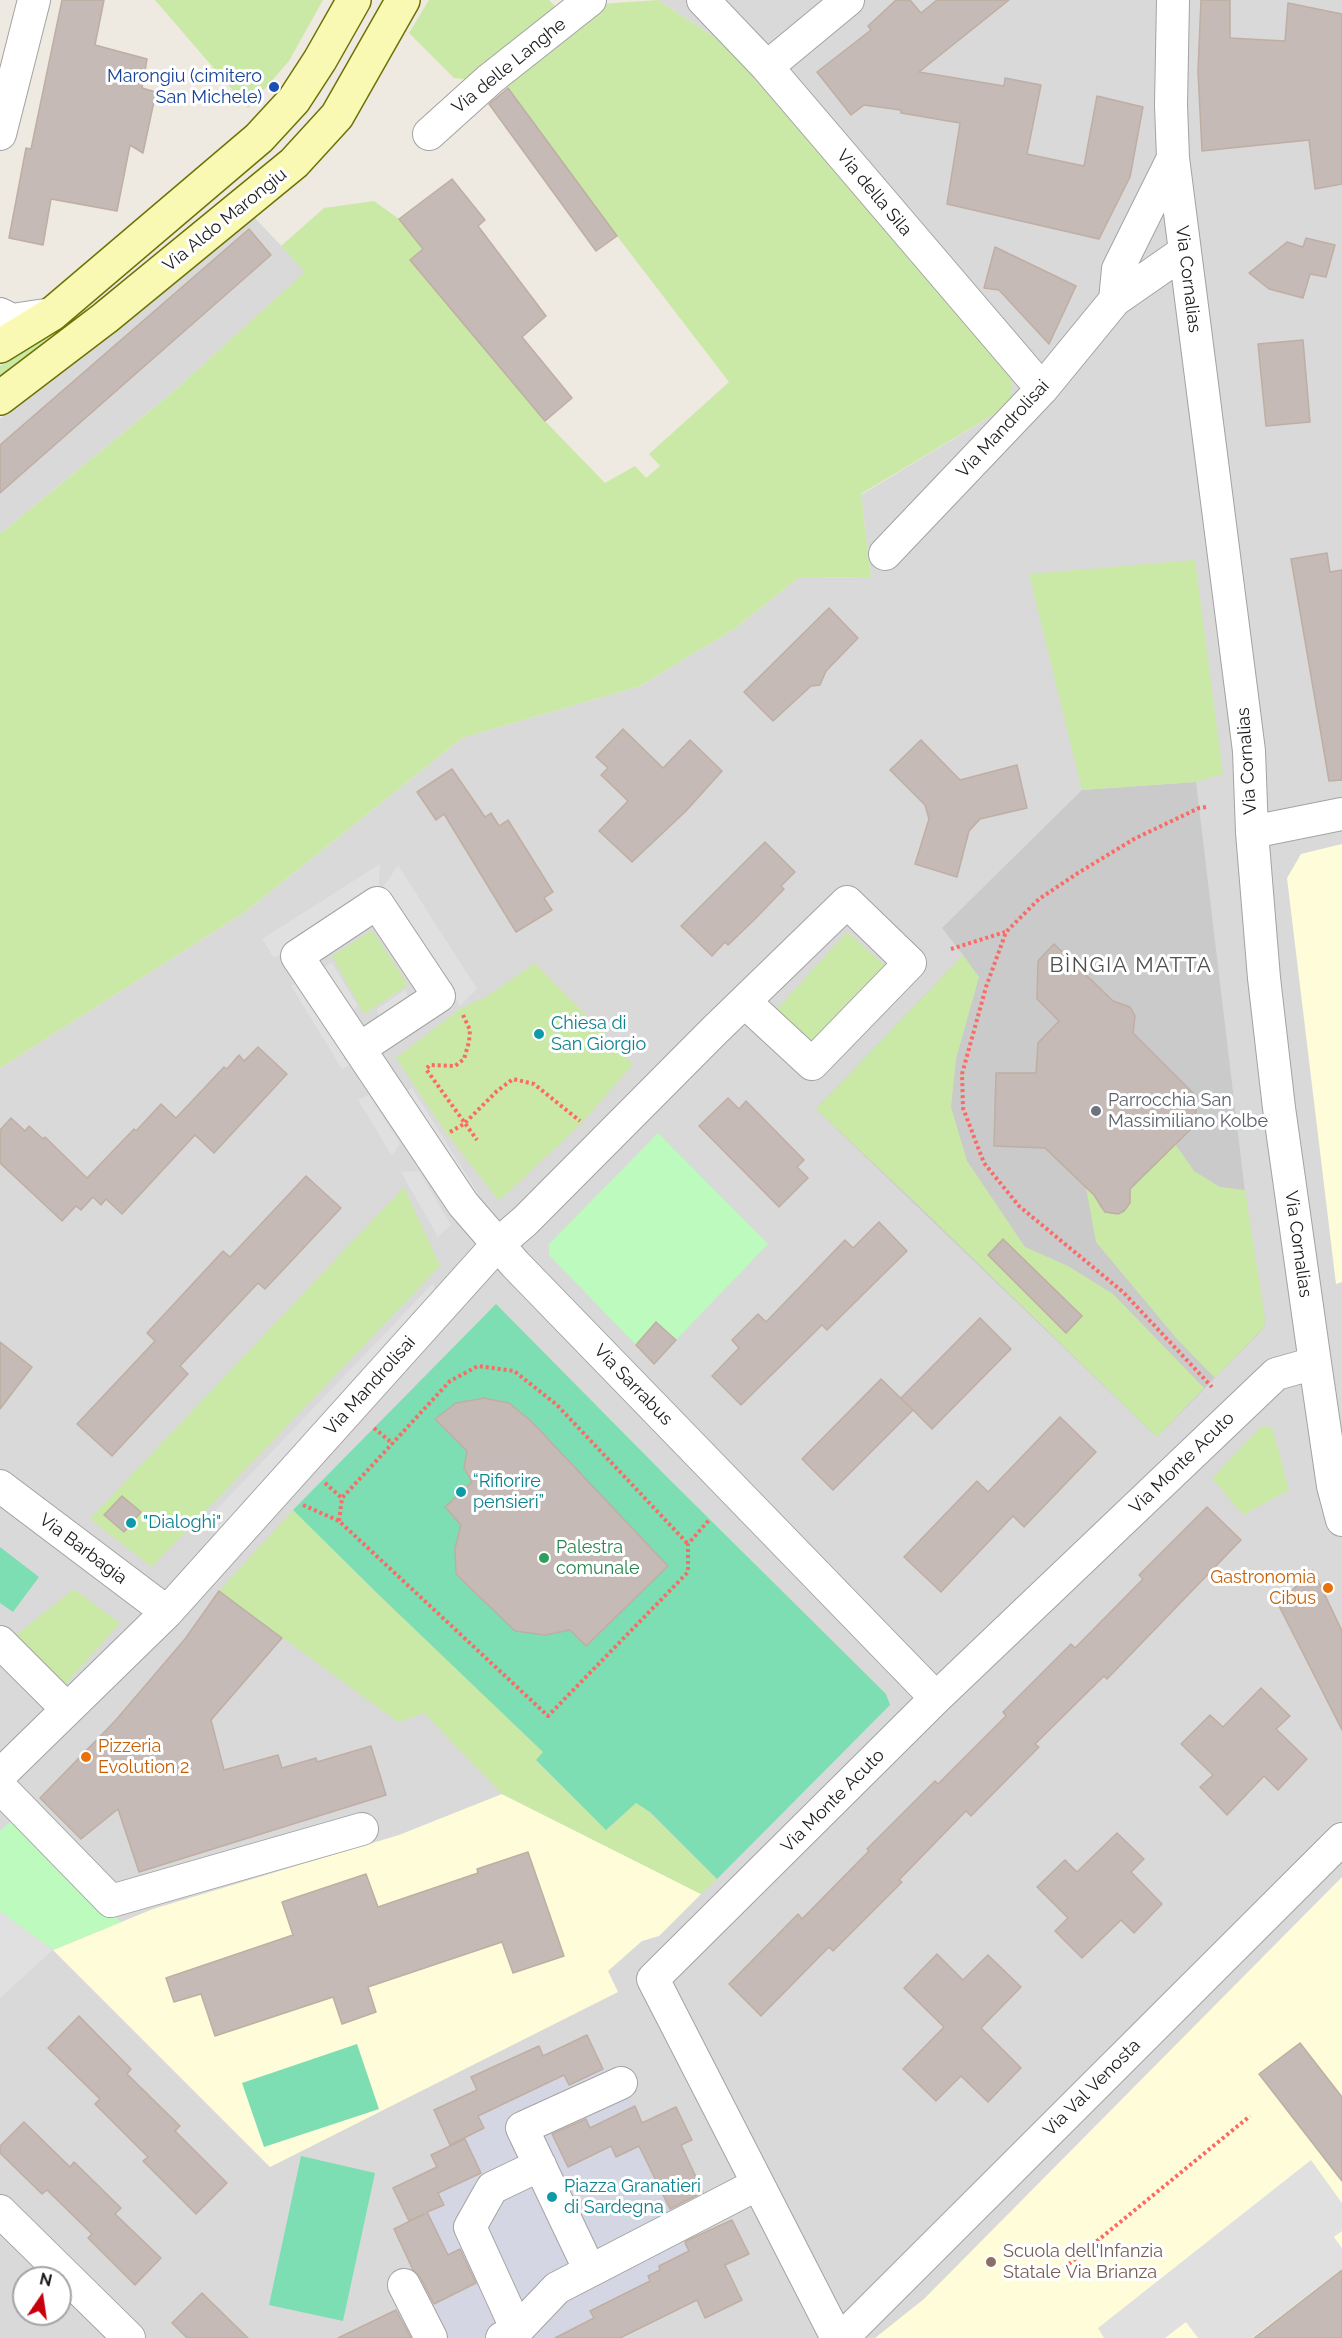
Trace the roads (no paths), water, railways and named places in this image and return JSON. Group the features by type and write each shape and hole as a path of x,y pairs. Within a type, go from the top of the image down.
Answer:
{"street":[{"path":"0,134 34,0"},
{"path":"0,346 52,314 259,138 294,100 354,0"},
{"name":"Via Aldo Marongiu","path":"0,398 105,318 294,163 337,116 403,0"},
{"name":"Via delle Langhe","path":"429,134 490,79 590,0"},
{"name":"Via della Sila","path":"703,0 768,67 1042,389"},
{"path":"768,67 848,0"},
{"name":"Via Cornalias","path":"1173,0 1171,105 1173,158 1250,751 1252,832 1264,978 1279,1108 1315,1363 1333,1486 1342,1520"},
{"path":"1115,300 1118,270 1173,158"},
{"name":"Via Mandrolisai","path":"885,554 1042,389 1115,300 1184,252"},
{"path":"0,314 12,320 52,314"},
{"path":"1252,832 1342,814"},
{"name":"Via Mandrolisai","path":"0,1775 167,1612 497,1245 533,1213 745,1002 847,902 910,963 812,1064 745,1002"},
{"name":"Via Sarrabus","path":"359,1049 439,996 377,903 297,956 359,1049 463,1204 497,1245 936,1698"},
{"name":"Via Monte Acuto","path":"837,2338 653,1979 936,1698 1276,1374 1315,1363"},
{"name":"Via Barbagia","path":"0,1486 167,1612"},
{"path":"0,1642 67,1709"},
{"path":"0,1787 111,1901 362,1829"},
{"name":"Via Val Venosta","path":"842,2338 1342,1839"},
{"path":"590,2271 522,2128 621,2083"},
{"path":"540,2165 492,2188 470,2227 509,2334 557,2288 758,2184"},
{"path":"0,2211 129,2338"},
{"path":"404,2285 431,2338"}],"place":[{"name":"Marongiu (cimitero San Michele)","path":"274,87"},
{"name":"Chiesa di San Giorgio","path":"539,1034"},
{"name":"Parrocchia San Massimiliano Kolbe","path":"1096,1111"},
{"name":"“Rifiorire pensieri”","path":"461,1492"},
{"name":"\"Dialoghi\"","path":"131,1523"},
{"name":"Palestra comunale","path":"544,1558"},
{"name":"Gastronomia Cibus","path":"1328,1588"},
{"name":"Pizzeria Evolution 2","path":"86,1757"},
{"name":"Piazza Granatieri di Sardegna","path":"552,2197"},
{"name":"Scuola dell'Infanzia Statale Via Brianza","path":"991,2262"}],"district":[{"name":"BÌNGIA MATTA","path":"1131,966"}]}
